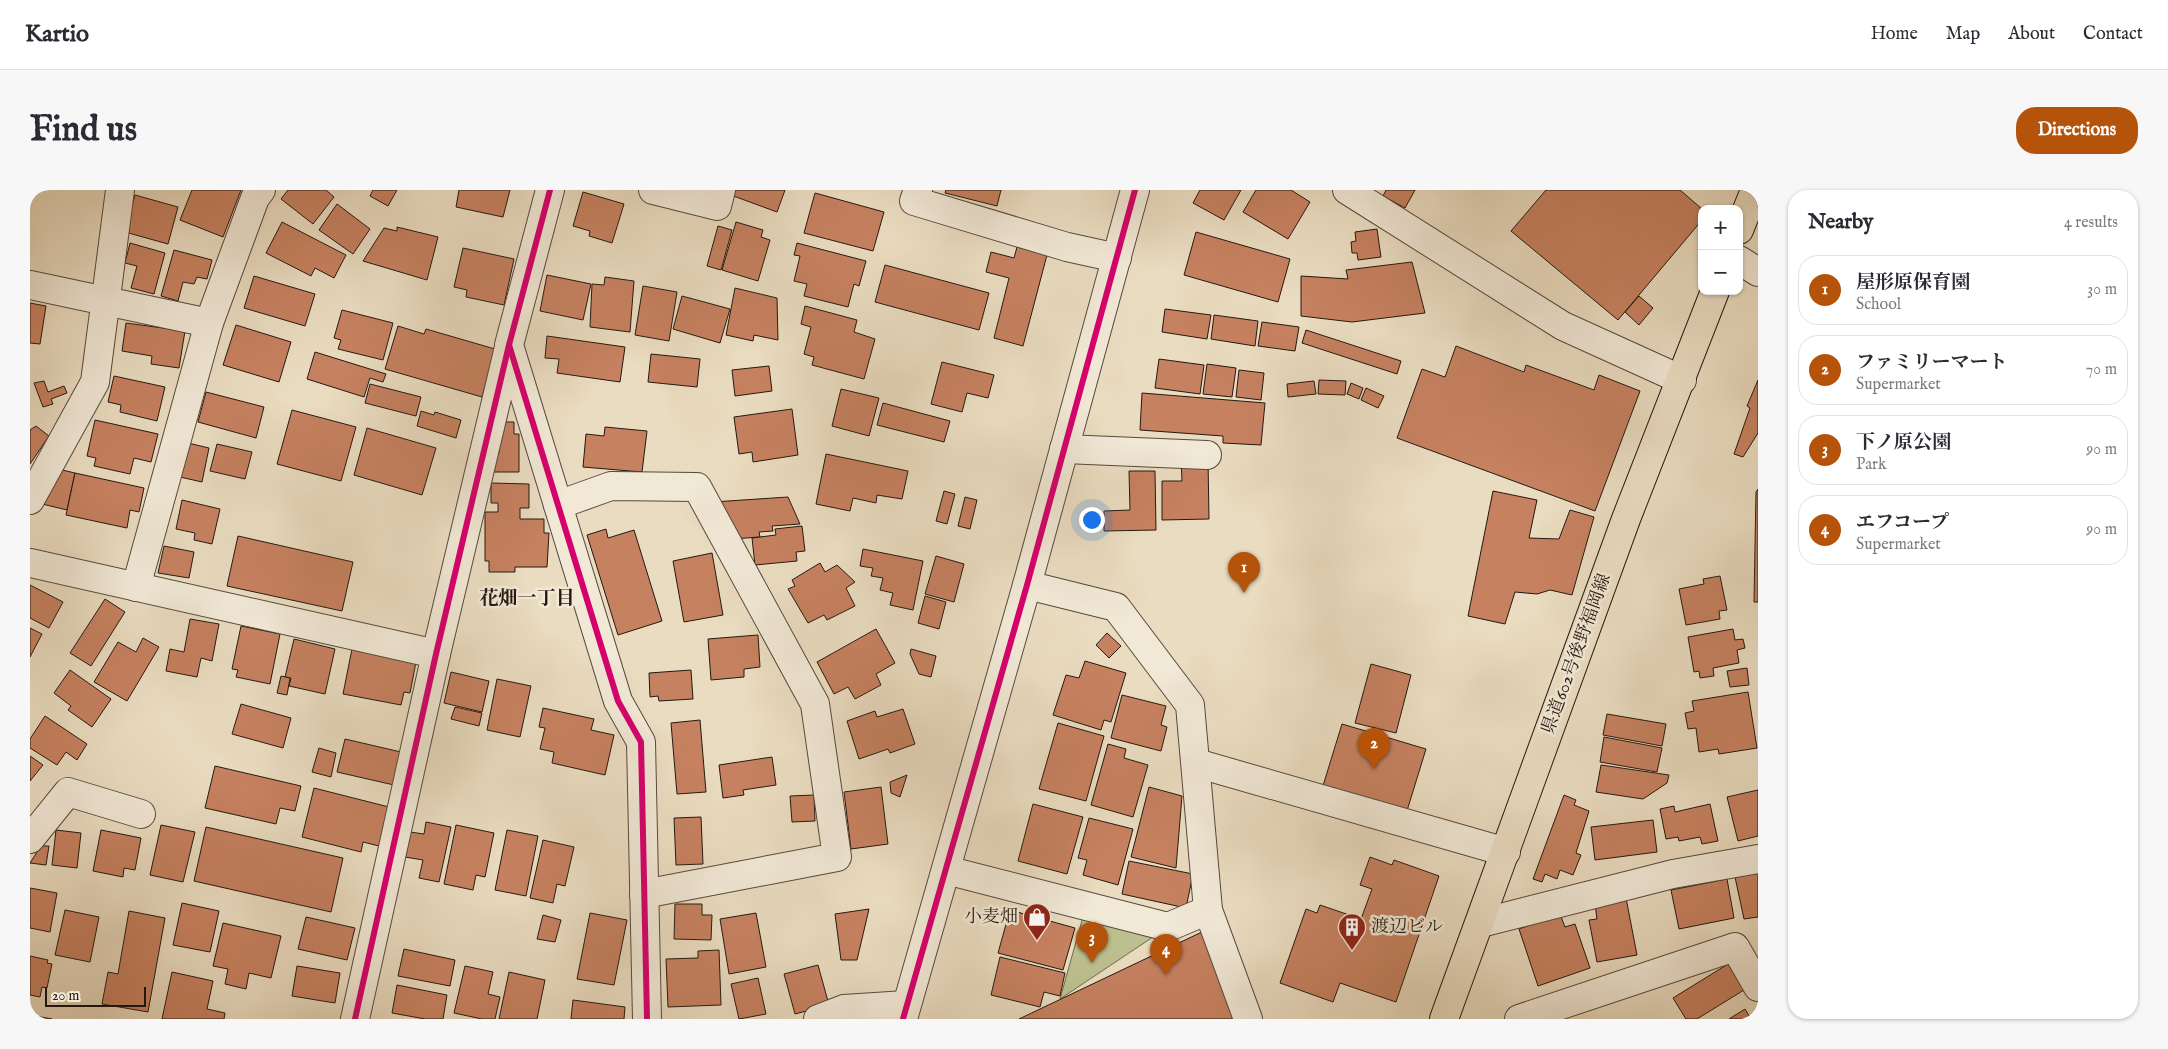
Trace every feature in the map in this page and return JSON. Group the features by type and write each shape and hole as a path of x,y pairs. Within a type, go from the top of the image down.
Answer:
{"main road":[{"path":"1743,220 1755,190"},
{"name":"県道602号後野福岡線","path":"1444,1019 1481,923 1626,519 1682,380 1714,295"}],"street":[{"path":"30,500 95,382 120,190"},
{"path":"136,587 209,323 255,198 261,190"},
{"path":"355,1019 436,654 509,345 550,190"},
{"path":"653,190 717,206 721,190"},
{"path":"918,190 914,200 1068,247 1117,258"},
{"path":"818,1019 844,1009 904,1012 1027,585 1135,190"},
{"path":"1347,190 1563,326 1682,380"},
{"path":"1743,263 1758,272"},
{"path":"30,285 209,323"},
{"path":"509,345 618,701 641,742 647,1019"},
{"path":"1064,449 1207,455"},
{"path":"558,505 611,486 697,487 815,704 837,857 644,894"},
{"path":"30,563 436,654"},
{"path":"1027,585 1116,608 1190,705 1208,910 1248,1019"},
{"path":"1196,763 1506,852"},
{"path":"30,839 68,792 141,814"},
{"path":"1481,923 1673,874 1758,859"},
{"path":"946,870 1168,927 1208,910"},
{"path":"1526,1018 1735,947 1758,987"}],"green space":[{"path":"1086,906 1168,927 1060,999"}],"building":[{"path":"192,190 241,190 223,237 180,220"},
{"path":"288,190 326,190 334,197 313,224 281,199"},
{"path":"373,190 397,190 388,206 370,196"},
{"path":"459,190 510,190 503,217 456,207"},
{"path":"729,190 785,190 777,212 728,194"},
{"path":"946,190 1001,190 997,206 945,193"},
{"path":"1200,190 1241,190 1224,220 1193,203"},
{"path":"1256,190 1291,190 1310,202 1288,239 1243,212"},
{"path":"1386,190 1415,190 1405,208 1383,196"},
{"path":"1546,190 1680,190 1698,206 1698,225 1618,320 1511,231"},
{"path":"583,192 624,204 612,243 589,236 590,231 573,226"},
{"path":"815,193 884,212 873,251 804,233"},
{"path":"135,195 178,207 168,244 125,232"},
{"path":"337,204 370,229 353,254 319,230"},
{"path":"282,222 346,255 334,278 315,268 311,276 266,253"},
{"path":"736,222 763,230 761,237 770,240 758,281 722,270"},
{"path":"718,226 732,230 721,270 707,266"},
{"path":"397,227 438,237 427,280 363,261 384,228 397,231"},
{"path":"1377,229 1381,257 1358,260 1357,253 1352,253 1351,242 1356,241 1355,232"},
{"path":"1196,232 1290,259 1278,302 1184,275"},
{"path":"130,243 165,253 154,294 131,288 137,266 125,263"},
{"path":"797,243 866,261 859,286 854,284 848,307 804,296 807,284 794,281 800,256 794,255"},
{"path":"1017,247 1047,255 1023,346 994,338 1009,278 986,272 991,252 1014,258"},
{"path":"463,248 514,259 504,305 466,297 467,290 454,287"},
{"path":"174,250 212,260 207,279 197,277 194,284 183,282 178,301 161,296"},
{"path":"1412,262 1425,313 1352,322 1301,316 1301,276 1348,279 1346,270"},
{"path":"885,265 989,293 979,330 875,302"},
{"path":"547,275 591,284 583,320 540,311"},
{"path":"254,276 315,294 305,326 244,308"},
{"path":"605,277 634,281 630,332 590,327 592,284 604,285"},
{"path":"643,286 677,292 669,341 635,335"},
{"path":"735,288 777,298 778,340 754,335 753,341 726,335"},
{"path":"682,296 730,309 720,343 673,329"},
{"path":"1639,296 1653,308 1639,325 1625,312"},
{"path":"30,303 46,306 40,344 30,343"},
{"path":"805,306 857,320 854,332 875,339 864,379 812,365 814,357 804,354 811,327 801,324"},
{"path":"1165,309 1211,315 1207,339 1162,332"},
{"path":"342,310 393,323 383,360 338,349 341,340 334,338"},
{"path":"1214,315 1258,321 1255,346 1211,339"},
{"path":"1262,322 1299,327 1295,351 1258,346"},
{"path":"126,323 185,331 179,368 151,364 152,356 122,351"},
{"path":"236,325 291,342 279,382 223,365"},
{"path":"398,326 424,334 426,329 495,349 482,397 385,369"},
{"path":"1306,330 1401,361 1397,374 1302,343"},
{"path":"547,336 625,347 620,382 557,373 559,359 545,358"},
{"path":"1456,346 1524,372 1526,365 1594,390 1599,375 1640,391 1595,511 1397,438 1422,369 1445,377"},
{"path":"315,352 386,374 383,382 370,378 364,397 307,379"},
{"path":"651,354 700,359 697,387 648,382"},
{"path":"1159,359 1204,365 1200,394 1155,388"},
{"path":"942,362 994,375 988,398 967,393 962,412 931,404"},
{"path":"1207,364 1236,368 1232,397 1203,394"},
{"path":"769,366 772,391 735,396 732,370"},
{"path":"1239,370 1264,373 1261,400 1236,397"},
{"path":"114,376 165,387 157,421 120,412 121,405 108,402"},
{"path":"1319,380 1346,381 1345,395 1318,394"},
{"path":"1758,380 1758,433 1743,457 1734,454 1750,408 1747,406"},
{"path":"44,381 48,392 64,386 67,393 51,399 53,404 43,407 34,383"},
{"path":"1314,381 1316,394 1288,397 1287,384"},
{"path":"1351,383 1363,388 1359,399 1347,394"},
{"path":"370,384 421,397 416,416 365,403"},
{"path":"1366,388 1384,396 1378,408 1361,400"},
{"path":"841,389 879,398 869,436 832,426"},
{"path":"206,392 264,407 256,438 198,422"},
{"path":"1142,393 1265,403 1261,445 1223,443 1223,436 1140,430"},
{"path":"883,403 950,421 944,442 877,425"},
{"path":"792,409 798,455 753,462 752,452 739,454 734,417"},
{"path":"292,410 356,427 341,481 277,464"},
{"path":"421,411 434,415 435,412 461,420 456,438 417,426"},
{"path":"95,420 158,434 151,462 134,458 130,474 94,466 96,458 87,456"},
{"path":"499,422 514,422 514,434 519,434 519,472 491,472 490,453 499,453"},
{"path":"36,426 49,436 30,464 30,430"},
{"path":"605,427 647,431 642,472 583,467 586,434 604,436"},
{"path":"367,428 436,448 422,495 354,475"},
{"path":"188,443 209,448 202,482 180,477"},
{"path":"217,444 252,452 245,479 210,471"},
{"path":"826,454 908,471 902,499 877,495 876,503 853,498 850,511 816,504"},
{"path":"1181,459 1208,459 1209,519 1162,520 1162,481 1182,481"},
{"path":"58,469 75,473 67,510 38,503"},
{"path":"1129,471 1155,471 1156,530 1104,531 1104,511 1130,510"},
{"path":"75,473 144,488 139,512 130,510 127,528 66,515"},
{"path":"491,483 529,484 529,508 520,508 520,519 544,519 544,533 549,533 547,567 515,567 515,572 489,572 489,561 485,561 485,512 498,512 498,503 491,503"},
{"path":"1758,489 1758,602 1754,602 1756,492"},
{"path":"944,491 955,494 947,524 936,521"},
{"path":"1493,491 1537,500 1529,538 1559,539 1570,510 1594,517 1572,595 1550,590 1537,594 1515,592 1505,624 1468,616"},
{"path":"788,497 800,524 772,526 773,531 759,532 760,537 732,539 732,522 722,522 713,502"},
{"path":"965,497 977,500 970,529 958,526"},
{"path":"182,500 220,509 212,544 194,540 195,533 176,529"},
{"path":"802,526 805,551 796,552 797,561 755,565 752,538 776,535 775,529"},
{"path":"606,529 608,538 634,530 662,621 618,635 587,535"},
{"path":"238,536 353,562 342,611 227,586"},
{"path":"164,546 194,552 189,578 158,573"},
{"path":"863,549 923,561 913,610 890,605 893,593 880,590 883,578 871,576 873,568 860,566"},
{"path":"712,553 723,615 684,622 673,561"},
{"path":"936,556 964,564 954,602 925,594"},
{"path":"820,563 825,572 837,565 855,582 846,588 855,606 827,620 824,615 808,623 788,589 795,586 792,580"},
{"path":"1720,576 1727,610 1719,611 1720,619 1686,625 1679,589 1704,584 1703,579"},
{"path":"30,585 63,602 49,628 30,618"},
{"path":"925,596 946,602 939,629 918,623"},
{"path":"105,599 125,612 91,666 70,653"},
{"path":"190,619 219,624 212,661 201,658 197,677 166,671 170,649 184,652"},
{"path":"241,626 280,634 270,684 236,677 238,670 232,669"},
{"path":"30,628 42,634 30,657"},
{"path":"876,629 895,663 876,674 881,685 855,699 848,687 834,694 817,662"},
{"path":"1733,629 1735,640 1743,639 1745,648 1737,650 1739,663 1713,668 1714,676 1700,678 1699,671 1694,672 1688,637"},
{"path":"1107,633 1121,646 1109,658 1096,645"},
{"path":"758,635 760,667 744,669 744,677 711,680 708,639"},
{"path":"143,638 159,647 127,701 94,682 118,642 136,652"},
{"path":"294,639 335,649 325,694 289,686 291,678 285,677"},
{"path":"352,649 416,662 410,693 404,692 401,705 343,694"},
{"path":"911,649 936,656 931,677 919,674 910,654"},
{"path":"1085,661 1126,673 1111,722 1104,720 1101,730 1053,715 1066,675 1079,678"},
{"path":"1371,664 1411,675 1396,733 1355,723"},
{"path":"1747,668 1749,685 1730,687 1727,671"},
{"path":"70,670 111,699 92,727 68,710 71,706 54,693"},
{"path":"691,670 693,699 659,701 658,696 650,697 649,673"},
{"path":"451,672 489,681 482,712 444,703"},
{"path":"281,676 290,678 287,695 277,693"},
{"path":"497,679 531,686 520,737 487,730"},
{"path":"1748,692 1757,748 1719,754 1718,749 1699,752 1696,728 1688,729 1685,713 1694,711 1692,701"},
{"path":"1122,695 1166,706 1161,725 1167,727 1161,751 1111,738"},
{"path":"241,704 291,718 283,748 232,734"},
{"path":"455,707 482,713 479,726 451,719"},
{"path":"543,708 594,719 591,730 614,735 605,775 552,763 554,752 540,749 545,728 539,727"},
{"path":"903,709 915,744 890,753 888,749 859,759 847,721 875,711 877,717"},
{"path":"1607,714 1666,724 1662,746 1603,735"},
{"path":"45,716 87,744 77,760 66,752 57,765 30,748 30,739"},
{"path":"700,720 706,792 677,794 671,723"},
{"path":"1058,723 1104,736 1086,801 1039,789"},
{"path":"1342,724 1426,749 1406,814 1322,789"},
{"path":"1604,737 1662,748 1657,772 1600,762"},
{"path":"345,739 401,752 394,785 337,772"},
{"path":"1108,744 1126,749 1124,758 1148,765 1133,817 1091,805"},
{"path":"319,748 336,753 331,777 312,772"},
{"path":"30,756 43,765 30,781"},
{"path":"772,757 776,785 743,790 744,795 723,798 719,765"},
{"path":"1601,765 1669,775 1667,783 1643,799 1596,792"},
{"path":"215,766 301,786 295,811 280,808 276,824 205,808"},
{"path":"907,775 900,797 891,793 890,782"},
{"path":"881,787 888,844 851,849 844,792"},
{"path":"1149,787 1182,796 1176,868 1131,857"},
{"path":"314,788 389,807 379,846 363,842 361,852 302,837"},
{"path":"1758,790 1758,836 1738,841 1727,797"},
{"path":"814,795 815,821 792,822 790,796"},
{"path":"1564,795 1576,800 1574,805 1589,811 1576,853 1581,855 1573,875 1560,870 1557,879 1545,874 1542,882 1533,879"},
{"path":"1033,804 1083,817 1067,874 1018,861"},
{"path":"1710,804 1718,841 1702,844 1700,837 1679,841 1678,837 1666,839 1660,809 1674,806 1675,812"},
{"path":"701,817 703,864 676,865 674,818"},
{"path":"1089,818 1133,829 1118,885 1083,875 1087,860 1078,858"},
{"path":"1653,820 1657,852 1595,860 1591,827"},
{"path":"426,822 451,827 439,882 419,878 423,860 405,857 410,832 424,834"},
{"path":"161,825 195,832 183,882 150,875"},
{"path":"456,825 494,833 485,877 476,875 473,890 444,884"},
{"path":"206,827 343,858 331,912 194,881"},
{"path":"56,830 81,833 77,868 52,865"},
{"path":"101,830 141,838 135,870 124,868 123,877 93,871"},
{"path":"507,830 538,836 526,896 495,890"},
{"path":"543,840 574,847 565,886 557,884 553,903 530,898"},
{"path":"41,846 49,846 46,865 30,863"},
{"name":"渡辺ビル","path":"1370,857 1392,865 1394,860 1439,876 1396,1002 1340,983 1333,1002 1280,983 1306,909 1317,913 1320,905 1361,919 1372,889 1360,885"},
{"path":"1129,861 1193,874 1186,908 1122,894"},
{"path":"1758,872 1758,917 1744,919 1735,877"},
{"path":"1727,879 1734,918 1679,929 1671,890"},
{"path":"30,888 57,893 50,932 30,928"},
{"path":"1626,898 1637,955 1597,962 1589,920 1597,919 1595,904"},
{"path":"182,903 219,911 210,952 173,945"},
{"path":"675,904 702,904 702,915 712,915 711,940 674,939"},
{"path":"869,909 857,960 841,960 835,914"},
{"path":"65,910 99,917 90,962 55,955"},
{"name":"小麦畑","path":"1010,910 1075,928 1063,970 998,953"},
{"path":"129,911 165,918 148,1012 102,1004 108,972 118,974"},
{"path":"590,913 627,920 614,985 577,979"},
{"path":"756,913 766,967 729,974 720,919"},
{"path":"1560,914 1565,927 1575,924 1590,968 1538,986 1519,929"},
{"path":"543,915 561,920 555,942 537,939"},
{"path":"306,917 355,928 347,960 298,949"},
{"path":"223,923 281,936 271,978 249,973 246,989 225,984 228,969 213,966"},
{"path":"1204,931 1235,1019 1019,1019"},
{"path":"404,949 455,960 450,986 398,976"},
{"path":"719,950 721,1005 668,1007 666,959 698,958 698,951"},
{"path":"30,956 48,960 47,963 52,964 47,988 42,987 40,997 30,995"},
{"path":"1000,957 1065,973 1060,996 1044,992 1040,1007 991,995"},
{"path":"1728,964 1744,990 1697,1019 1686,1019 1673,998"},
{"path":"818,965 829,1005 795,1014 784,974"},
{"path":"297,966 340,973 335,1003 292,996"},
{"path":"465,966 493,972 488,994 500,997 495,1019 482,1019 454,1013"},
{"path":"172,972 213,981 207,1009 225,1013 224,1019 162,1019"},
{"path":"509,972 545,980 537,1019 499,1019"},
{"path":"758,978 766,1014 739,1019 731,984"},
{"path":"397,985 447,995 443,1019 425,1019 392,1013"},
{"path":"573,1000 625,1007 624,1019 571,1019"},
{"path":"1745,1009 1751,1019 1729,1019"},
{"path":"30,1015 52,1019 30,1019"}],"cycle path":[{"path":"550,190 509,345 618,701 641,742 647,1019"},
{"path":"903,1019 1027,585 1135,190"},
{"path":"355,1019 436,654 509,345"}],"place":[{"name":"屋形原保育園","path":"1244,593"},
{"name":"ファミリーマート","path":"1374,769"},
{"name":"小麦畑","path":"1037,941"},
{"name":"渡辺ビル","path":"1352,951"},
{"name":"下ノ原公園","path":"1092,963"},
{"name":"エフコープ","path":"1166,975"}],"district":[{"name":"花畑一丁目","path":"527,599"}]}
